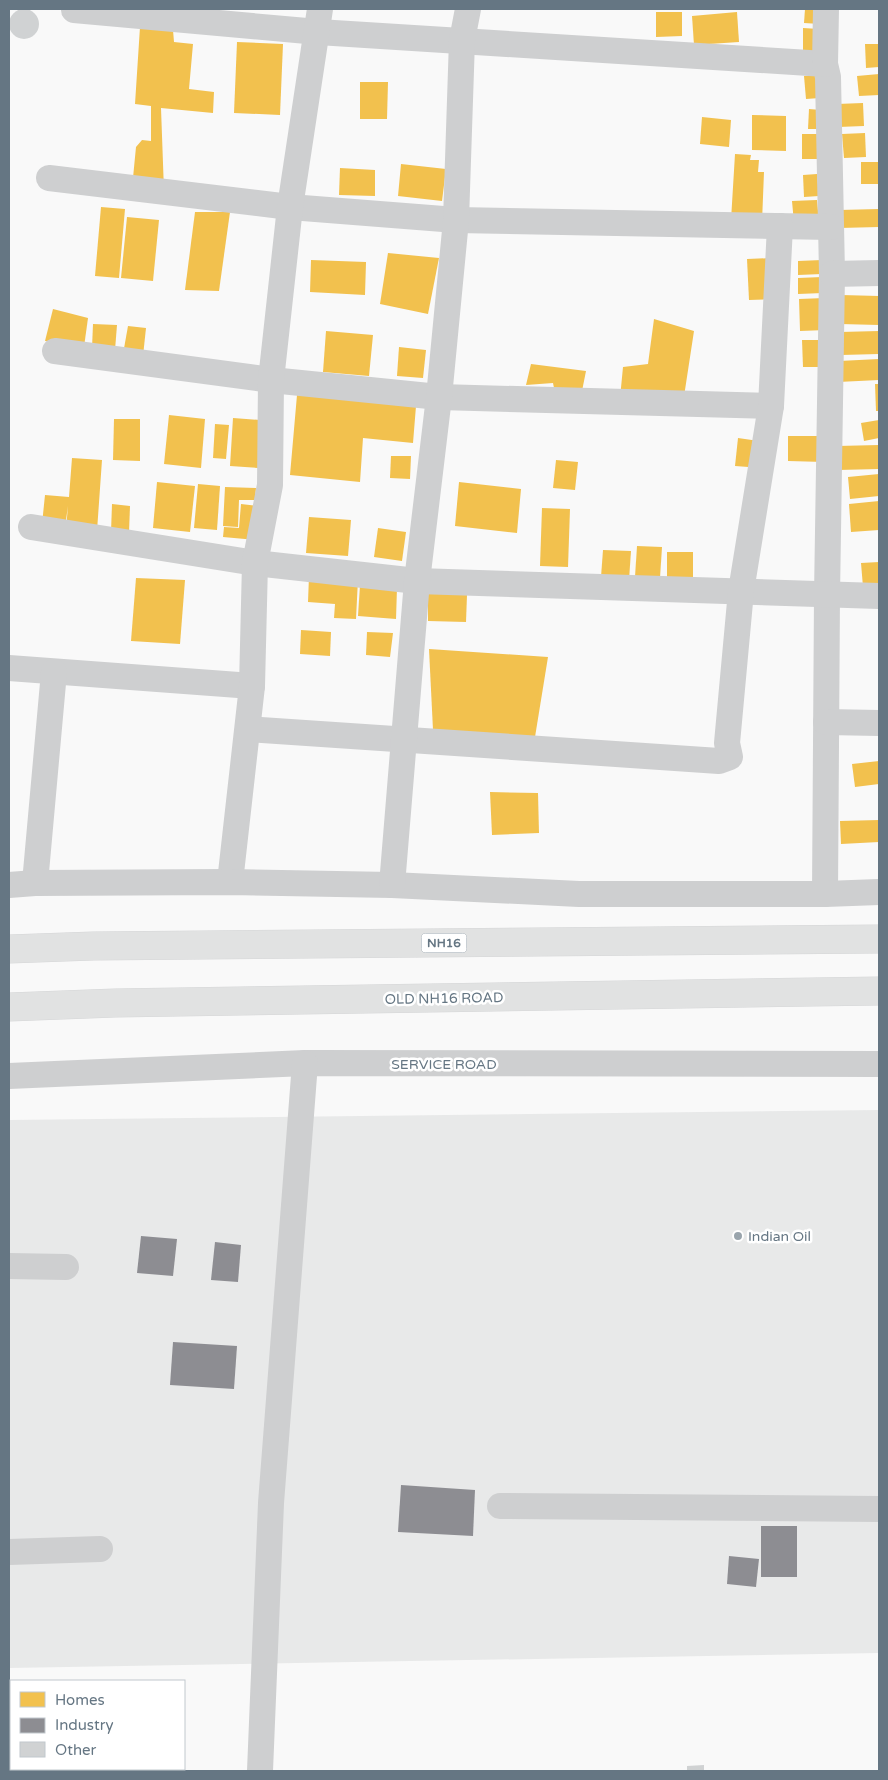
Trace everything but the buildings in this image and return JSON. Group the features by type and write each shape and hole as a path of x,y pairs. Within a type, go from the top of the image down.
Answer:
{"main road":[{"name":"NH16","path":"9,949 113,946 879,939"},
{"name":"OLD NH16 ROAD","path":"9,1007 125,1002 879,991"}],"street":[{"path":"392,885 417,581 439,397 456,220 462,40 468,9"},
{"path":"825,894 832,274 828,77 825,64 826,9"},
{"path":"74,10 319,20 462,40 825,64"},
{"path":"230,882 252,686 255,563 270,485 271,380 290,207 319,20"},
{"path":"50,178 290,207 456,220 831,227"},
{"path":"248,729 719,761 730,757 726,743 741,591 771,406 780,226"},
{"path":"832,274 879,273"},
{"path":"54,351 271,380 439,397 771,406"},
{"path":"31,528 255,563 417,581 741,591 827,596 879,596"},
{"path":"9,668 252,686"},
{"path":"35,883 54,672"},
{"path":"826,722 879,723"},
{"path":"9,886 35,883 230,882 392,885 579,894 825,894 879,892"},
{"path":"260,1771 271,1503 304,1063"},
{"name":"SERVICE ROAD","path":"9,1076 304,1063 879,1064"},
{"path":"9,1266 66,1267"},
{"path":"500,1506 879,1509"},
{"path":"9,1552 100,1549"}],"shaded area":[{"path":"879,1110 879,1653 9,1668 9,1120"}],"place":[{"name":"Indian Oil","path":"738,1236"}]}
